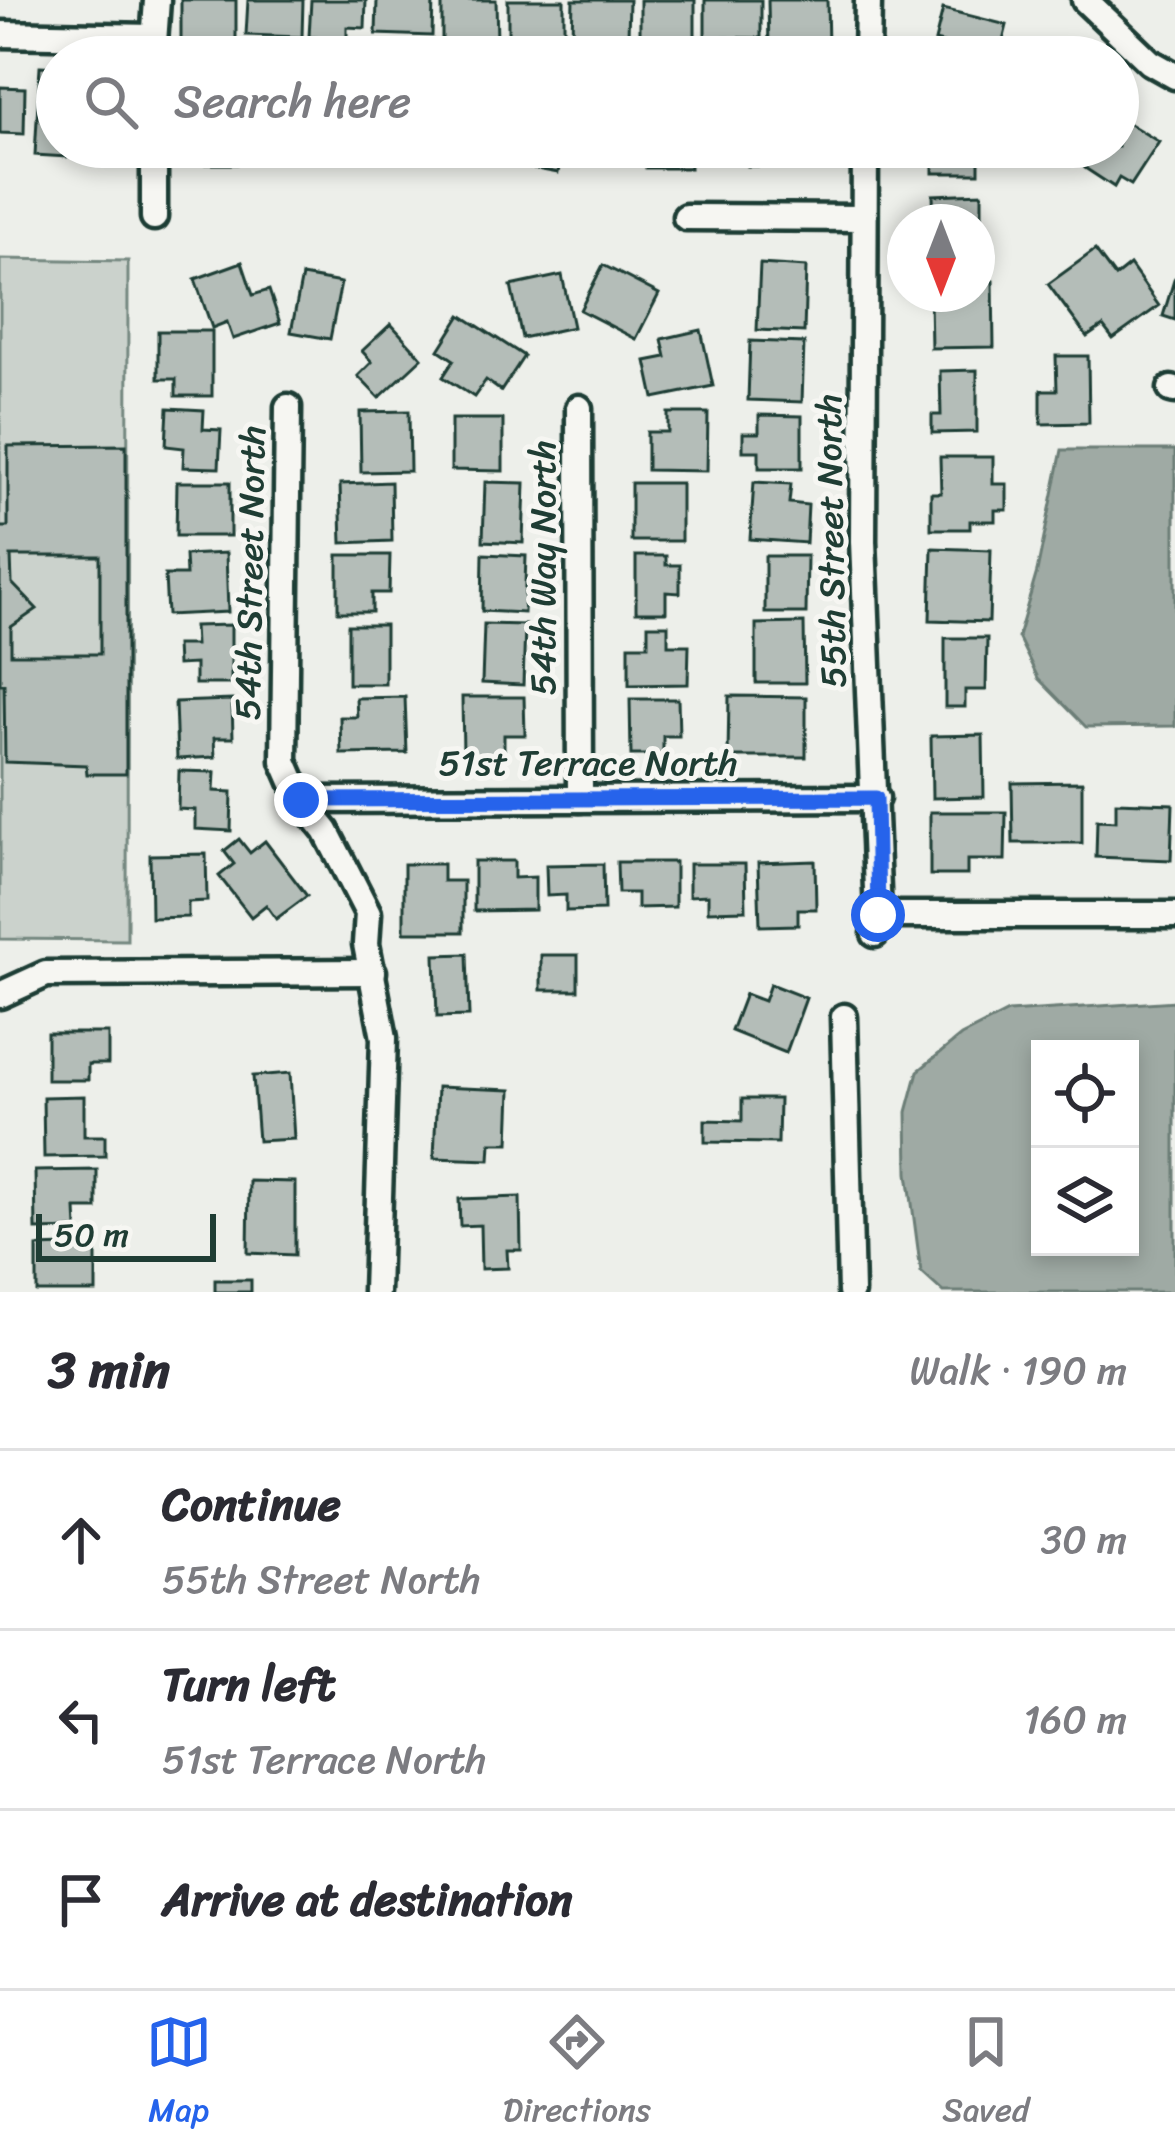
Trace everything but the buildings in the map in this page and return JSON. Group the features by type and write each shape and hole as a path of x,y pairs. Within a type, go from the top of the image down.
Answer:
{"street":[{"path":"154,36 157,0"},
{"path":"867,36 868,0"},
{"path":"1085,0 1123,36"},
{"path":"0,34 36,37"},
{"path":"1139,52 1175,76"},
{"path":"154,168 154,217"},
{"name":"55th Street North","path":"865,168 863,541 876,798 876,924 1175,915"},
{"path":"686,217 864,218"},
{"name":"54th Street North","path":"288,407 284,760 301,800 326,831 368,914 366,944 384,1038 376,1292"},
{"name":"54th Way North","path":"579,408 580,799"},
{"name":"51st Terrace North","path":"301,800 876,798"},
{"path":"0,995 46,974 373,972"},
{"path":"844,1017 851,1292"}],"shaded area":[{"path":"0,259 128,261 127,940 0,939"},
{"path":"1062,450 1175,450 1175,726 1086,727 1038,678 1018,637 1037,572"},
{"path":"1175,1001 1175,1292 943,1292 921,1272 908,1173 907,1112 918,1071 961,1036 1008,1012"}],"route":[{"path":"301,800 876,798 878,915"}]}
